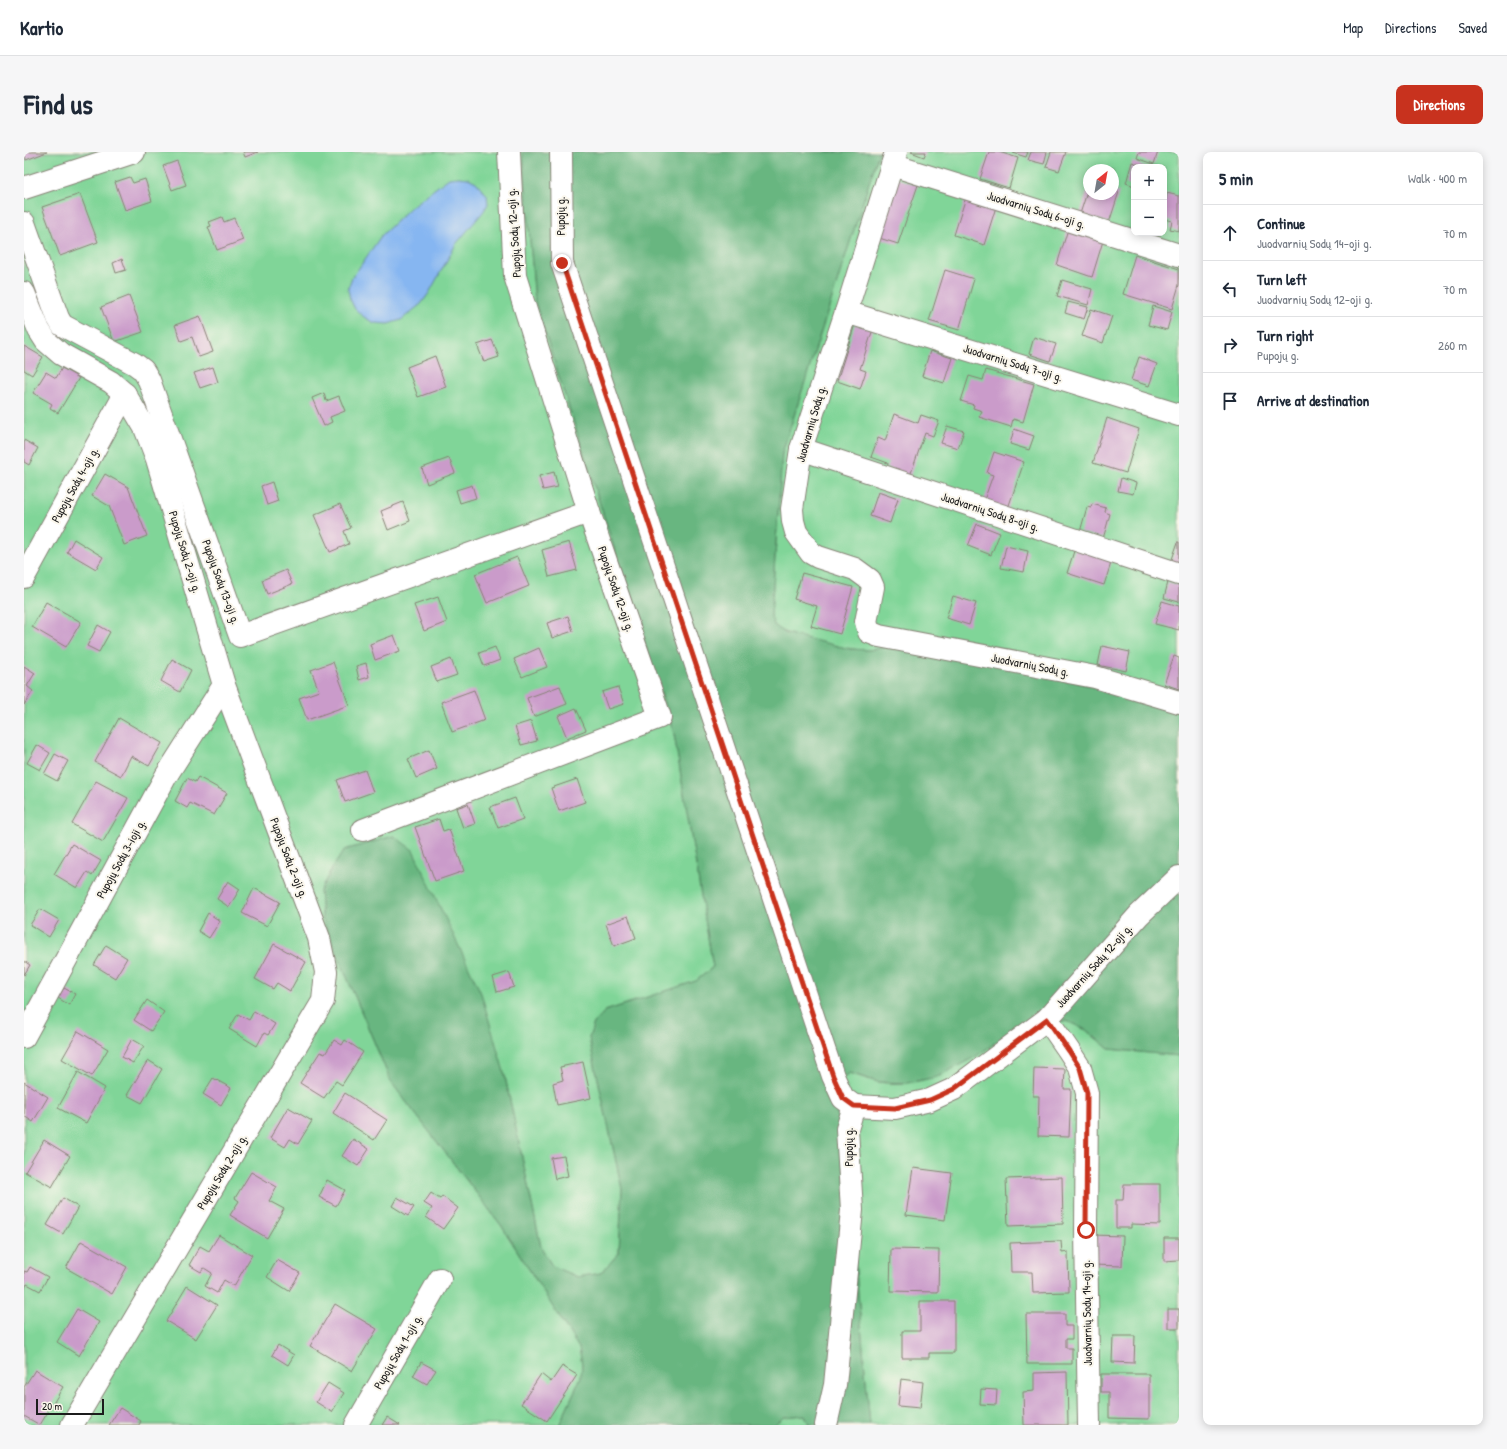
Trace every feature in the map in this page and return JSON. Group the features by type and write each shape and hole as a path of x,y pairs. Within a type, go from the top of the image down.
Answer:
{"street":[{"path":"24,188 134,152"},
{"name":"Pupojų Sodų 12-oji g.","path":"363,830 660,717 589,512 515,276 509,152"},
{"name":"Pupojų g.","path":"561,152 562,263 833,1076 843,1098 854,1106 847,1129 852,1210 835,1385 826,1425"},
{"name":"Juodvarnių Sodų 6-oji g.","path":"894,159 1179,255"},
{"name":"Juodvarnių Sodų g.","path":"894,159 801,449 792,509 796,532 811,553 818,557 855,569 870,580 873,587 866,622 869,632 879,636 1095,678 1179,702"},
{"name":"Pupojų Sodų 13-oji g.","path":"24,223 58,318 62,325 135,364 143,370 150,380 240,636 589,512"},
{"name":"Pupojų Sodų 2-oji g.","path":"24,293 39,330 46,341 61,354 111,382 126,394 145,428 157,459 224,685 319,938 326,972 323,1001 72,1425"},
{"name":"Juodvarnių Sodų 7-oji g.","path":"846,312 1179,415"},
{"name":"Pupojų Sodų 4-oji g.","path":"24,576 126,394"},
{"name":"Juodvarnių Sodų 8-oji g.","path":"801,449 1179,574"},
{"name":"Pupojų Sodų 3-ioji g.","path":"24,1037 166,776 224,685"},
{"name":"Juodvarnių Sodų 12-oji g.","path":"854,1106 895,1108 930,1100 954,1089 1047,1019 1139,915 1179,877"},
{"name":"Juodvarnių Sodų 14-oji g.","path":"1047,1019 1080,1068 1087,1093 1086,1230 1089,1425"},
{"name":"Pupojų Sodų 1-oji g.","path":"356,1425 440,1279"}],"green space":[{"path":"24,152 523,152 535,302 674,734 713,967 696,981 605,1011 594,1023 589,1038 622,1189 619,1253 601,1273 577,1277 552,1266 541,1247 504,1072 394,836 345,850 333,867 320,891 322,918 391,1082 501,1225 579,1348 582,1364 581,1377 559,1425 24,1425"},
{"path":"523,152 879,152 782,453 771,616 774,625 785,633 850,649 869,650 881,648 900,639 916,637 1179,711 1179,1056 1109,1049 1086,1030 1067,1021 1033,1021 1015,1029 975,1057 937,1077 907,1083 878,1082 850,1073 840,1079 835,1096 853,1239 870,1425 809,1425 805,1415 784,1417 773,1425 559,1425 581,1377 582,1364 579,1348 501,1225 391,1082 322,918 320,891 344,850 394,836 413,850 481,993 504,1072 541,1247 552,1266 577,1277 601,1273 619,1253 622,1189 589,1038 594,1023 605,1011 696,981 713,967 674,734 535,302"},
{"path":"879,152 1179,152 1179,711 900,639 879,649 871,650 851,649 822,643 783,631 776,627 771,616 782,453"},
{"path":"1033,1021 1067,1021 1086,1030 1109,1049 1179,1056 1179,1425 870,1425 853,1239 835,1096 840,1079 849,1073 878,1082 900,1084 941,1074 960,1065 1014,1031"},
{"path":"805,1415 809,1425 773,1425 783,1417"}],"water":[{"path":"449,178 468,178 476,182 487,195 488,204 456,244 429,293 421,304 401,320 388,324 374,323 364,317 355,309 350,299 348,289 352,278 381,236 412,206"}],"building":[{"path":"24,152 47,152 26,160"},
{"path":"243,152 258,152 245,157"},
{"path":"911,152 926,152 924,157"},
{"path":"989,152 999,152 1018,158 1009,188 980,179"},
{"path":"1028,152 1026,157 1013,153"},
{"path":"1031,152 1047,152 1044,164 1028,160"},
{"path":"1051,152 1066,152 1059,171 1046,167"},
{"path":"1139,152 1158,152 1154,164 1137,158"},
{"path":"177,161 186,185 172,190 163,166"},
{"path":"1131,166 1131,185 1126,183"},
{"path":"130,177 133,183 145,179 152,201 125,210 115,182"},
{"path":"896,178 918,185 898,244 876,237"},
{"path":"1167,193 1179,196 1179,231 1170,229 1172,221 1167,220"},
{"path":"80,194 98,242 60,256 42,207"},
{"path":"966,197 996,207 984,245 954,235"},
{"path":"1084,200 1116,200 1109,223 1080,214"},
{"path":"222,217 224,222 234,218 243,240 217,250 208,227 211,226 209,222"},
{"path":"1068,229 1103,241 1092,277 1057,265"},
{"path":"1135,255 1179,269 1179,285 1172,309 1123,294"},
{"path":"122,259 126,270 116,273 113,263"},
{"path":"945,270 974,279 959,330 929,321"},
{"path":"1062,280 1092,289 1088,305 1057,296"},
{"path":"129,296 143,332 114,342 101,307"},
{"path":"1068,302 1088,307 1084,319 1065,313"},
{"path":"1153,306 1172,312 1167,330 1148,325"},
{"path":"1091,309 1112,316 1103,343 1082,336"},
{"path":"200,316 213,352 199,357 192,337 181,341 175,325"},
{"path":"855,324 873,329 860,369 866,371 860,389 837,381"},
{"path":"1034,337 1056,344 1050,361 1029,354"},
{"path":"492,340 499,357 484,362 477,345"},
{"path":"24,346 43,357 32,375 24,370"},
{"path":"930,351 952,358 944,383 922,376"},
{"path":"435,356 446,387 418,397 407,367"},
{"path":"1139,357 1157,364 1149,386 1131,380"},
{"path":"213,367 218,382 200,388 194,373"},
{"path":"62,368 79,378 58,413 50,408 52,404 33,393 46,372 56,378"},
{"path":"986,370 1034,384 1023,422 1013,419 1011,427 979,417 982,411 973,408 974,405 961,401 969,376 983,380"},
{"path":"324,393 326,401 339,396 345,411 330,417 332,422 324,426 312,398"},
{"path":"894,414 918,423 921,415 939,421 933,436 925,433 910,476 887,468 888,463 871,457 878,438 885,441"},
{"path":"1107,418 1139,429 1126,473 1093,463"},
{"path":"947,426 964,431 958,448 941,443"},
{"path":"1014,429 1034,436 1029,450 1010,444"},
{"path":"24,440 38,448 29,465 24,462"},
{"path":"994,452 1024,462 1007,511 983,503 993,475 987,473"},
{"path":"449,458 455,473 427,484 422,468"},
{"path":"554,472 558,487 543,490 539,476"},
{"path":"105,474 128,487 147,536 124,545 109,506 92,496"},
{"path":"1121,478 1136,483 1133,494 1118,491"},
{"path":"272,482 278,501 267,505 261,486"},
{"path":"472,485 476,498 460,503 456,490"},
{"path":"878,492 898,499 890,523 870,516"},
{"path":"403,502 410,521 388,530 381,511"},
{"path":"340,504 351,528 344,531 349,544 330,552 314,515"},
{"path":"1092,504 1106,508 1105,512 1110,514 1103,539 1080,532 1087,507 1091,508"},
{"path":"977,524 1000,533 991,555 968,546"},
{"path":"74,539 103,557 96,569 67,552"},
{"path":"569,542 577,570 549,577 542,550"},
{"path":"1179,542 1179,564 1171,562"},
{"path":"1006,546 1028,551 1024,572 1001,568"},
{"path":"1075,548 1112,560 1104,585 1067,573"},
{"path":"517,557 529,586 487,603 475,574"},
{"path":"286,570 292,584 267,594 262,580"},
{"path":"802,573 853,587 840,634 811,626 817,606 794,599"},
{"path":"1168,582 1179,585 1179,602 1164,598"},
{"path":"953,596 976,603 969,625 946,618"},
{"path":"438,597 447,622 424,631 414,605"},
{"path":"1162,601 1179,606 1179,630 1155,624"},
{"path":"46,602 81,622 66,647 32,627"},
{"path":"568,616 573,631 552,638 547,623"},
{"path":"98,625 110,632 99,652 87,646"},
{"path":"394,635 400,651 375,660 370,644"},
{"path":"1102,646 1130,652 1126,671 1098,665"},
{"path":"495,647 500,660 484,666 479,653"},
{"path":"539,648 547,667 522,677 514,659"},
{"path":"1174,656 1179,658 1179,689 1164,684"},
{"path":"172,659 191,670 180,692 161,681"},
{"path":"451,659 457,675 437,682 431,667"},
{"path":"333,662 349,705 307,720 299,698 319,691 311,670"},
{"path":"366,663 369,677 359,680 356,666"},
{"path":"24,666 35,673 27,686 33,691 24,705"},
{"path":"560,686 567,704 534,717 527,698"},
{"path":"618,687 624,704 608,709 602,692"},
{"path":"474,690 485,720 452,732 441,702"},
{"path":"576,708 586,730 567,738 558,716"},
{"path":"119,718 162,743 149,766 131,756 121,776 95,762"},
{"path":"531,721 537,741 521,745 515,726"},
{"path":"37,745 50,753 40,770 27,763"},
{"path":"429,750 437,769 416,778 408,759"},
{"path":"55,754 68,761 57,781 44,774"},
{"path":"365,770 373,792 345,802 337,780"},
{"path":"198,777 227,793 214,815 190,803 187,808 175,801 187,778 195,782"},
{"path":"577,779 585,802 559,811 551,788"},
{"path":"96,781 128,798 103,842 72,824"},
{"path":"515,798 523,819 498,828 490,807"},
{"path":"468,804 475,824 463,828 456,808"},
{"path":"439,819 443,831 449,829 464,871 435,881 415,827"},
{"path":"72,844 101,861 92,876 87,872 77,888 54,874"},
{"path":"228,881 240,889 229,907 217,899"},
{"path":"254,888 280,902 267,926 242,913"},
{"path":"40,909 59,920 49,937 30,925"},
{"path":"208,913 220,921 209,938 198,931"},
{"path":"628,916 636,938 614,946 606,924"},
{"path":"274,944 306,962 290,991 277,983 273,989 255,979"},
{"path":"106,945 127,958 115,978 94,965"},
{"path":"24,961 30,965 24,975"},
{"path":"509,972 514,987 497,992 493,977"},
{"path":"64,988 75,994 69,1005 58,998"},
{"path":"147,1000 164,1012 151,1031 134,1020"},
{"path":"254,1011 275,1024 268,1035 264,1033 257,1046 229,1029 238,1014 249,1020"},
{"path":"78,1031 108,1049 92,1076 62,1059"},
{"path":"132,1039 144,1046 133,1063 122,1057"},
{"path":"334,1040 342,1045 345,1040 363,1052 342,1085 336,1081 324,1098 300,1083 320,1052 325,1054"},
{"path":"148,1060 162,1069 142,1103 127,1095"},
{"path":"583,1062 591,1098 557,1105 553,1083 563,1080 560,1067"},
{"path":"1034,1068 1065,1069 1064,1089 1071,1089 1069,1137 1038,1136 1039,1096 1033,1096"},
{"path":"78,1072 105,1088 86,1123 58,1108"},
{"path":"213,1078 231,1088 221,1105 203,1094"},
{"path":"24,1082 48,1097 33,1122 24,1116"},
{"path":"345,1093 387,1120 374,1140 333,1113"},
{"path":"288,1107 312,1121 298,1144 290,1139 285,1147 270,1138"},
{"path":"353,1139 369,1149 358,1166 342,1156"},
{"path":"44,1140 70,1156 52,1187 25,1172"},
{"path":"564,1156 568,1176 555,1179 551,1158"},
{"path":"913,1168 952,1173 945,1220 906,1215"},
{"path":"251,1172 277,1187 269,1201 284,1209 267,1238 230,1215 239,1201 235,1198"},
{"path":"1062,1177 1063,1224 1008,1226 1006,1179"},
{"path":"327,1180 345,1190 336,1206 319,1197"},
{"path":"1124,1184 1160,1184 1160,1225 1131,1224 1131,1228 1116,1228 1116,1200 1123,1200"},
{"path":"431,1193 440,1199 442,1196 458,1208 443,1229 426,1217 432,1208 424,1203"},
{"path":"397,1197 414,1207 408,1216 392,1206"},
{"path":"63,1198 78,1207 63,1234 47,1225"},
{"path":"219,1235 252,1255 234,1286 224,1280 217,1293 205,1286 212,1273 204,1268 201,1272 189,1265 200,1246 209,1251"},
{"path":"1093,1235 1123,1236 1122,1266 1092,1265"},
{"path":"1164,1238 1179,1238 1179,1260 1164,1261"},
{"path":"81,1241 127,1267 112,1294 66,1268"},
{"path":"1061,1241 1062,1253 1068,1252 1069,1292 1033,1293 1032,1272 1011,1272 1010,1243"},
{"path":"891,1249 939,1250 938,1292 890,1291"},
{"path":"277,1260 300,1273 289,1291 267,1277"},
{"path":"30,1267 48,1277 40,1291 27,1284 24,1290 24,1271 27,1272"},
{"path":"187,1286 217,1305 196,1339 166,1321"},
{"path":"920,1301 954,1301 954,1353 929,1353 929,1358 902,1358 902,1331 920,1331"},
{"path":"335,1304 377,1329 352,1371 310,1346"},
{"path":"77,1309 99,1322 79,1356 57,1342"},
{"path":"1168,1309 1179,1309 1179,1328 1168,1328"},
{"path":"1026,1314 1065,1314 1065,1326 1072,1326 1072,1339 1066,1339 1066,1348 1072,1348 1072,1364 1027,1364"},
{"path":"1113,1336 1135,1336 1134,1363 1112,1362"},
{"path":"278,1345 294,1355 288,1365 272,1355"},
{"path":"421,1362 436,1370 427,1384 413,1376"},
{"path":"562,1366 577,1375 547,1421 521,1404 541,1374 551,1382"},
{"path":"35,1370 63,1387 40,1425 24,1416 24,1387"},
{"path":"1067,1372 1068,1425 1024,1425 1023,1392 1034,1391 1034,1373"},
{"path":"1101,1374 1149,1374 1149,1419 1109,1418 1109,1392 1101,1392"},
{"path":"901,1379 923,1382 920,1408 898,1406"},
{"path":"328,1383 344,1393 332,1412 316,1402"},
{"path":"981,1389 997,1390 996,1405 980,1404"},
{"path":"120,1408 141,1421 139,1425 109,1425"},
{"path":"387,1417 400,1425 382,1425"}],"route":[{"path":"562,263 833,1076 843,1098 854,1106 895,1108 930,1100 954,1089 1047,1019 1080,1068 1087,1093 1086,1230"}]}
